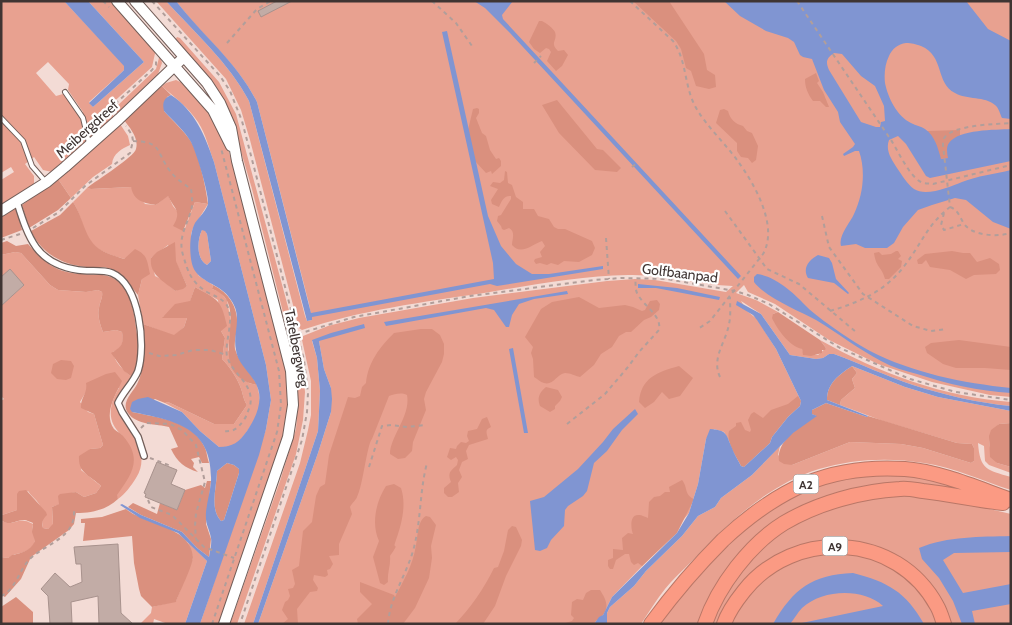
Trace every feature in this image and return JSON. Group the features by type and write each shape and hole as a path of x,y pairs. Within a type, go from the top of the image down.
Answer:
{"highway":[{"name":"A2","path":"651,624 700,562 750,516 779,496 818,479 846,471 906,469 940,476 1011,500"},
{"name":"A2","path":"705,624 709,612 723,586 756,546 784,524 817,507 854,495 902,489 1011,504"},
{"name":"A9","path":"724,624 741,595 752,581 769,566 791,555 814,548 835,546 865,549 905,569 923,587 937,606 944,624"}],"street":[{"name":"Tafelbergweg","path":"117,1 212,110 237,161"},
{"name":"Tafelbergweg","path":"135,1 171,41 183,58 207,83 225,111 231,128 237,161 289,359 293,394 288,437 224,624"},
{"name":"Meibergdreef","path":"1,211 46,182 90,146 183,58"},
{"path":"17,202 26,232 36,248 53,262 62,267 106,271 114,274 124,282 131,293 136,307 141,352 138,372 118,403 136,433 144,456"}],"lane":[{"path":"65,92 84,118 90,146"},
{"path":"1,118 23,142 32,166 46,182"}],"path":[{"path":"227,43 256,9 271,1"},
{"path":"432,1 456,23 472,46"},
{"path":"630,1 674,41 678,48 694,105 737,160 756,191 770,235 768,246 735,291 710,321 698,329"},
{"path":"797,1 915,177 922,183 933,184 1011,165"},
{"path":"534,63 541,56"},
{"path":"146,76 156,65 156,61 167,74"},
{"path":"1,240 26,232 59,212 85,186 130,153 133,148 132,135 125,124"},
{"path":"950,207 943,145 945,137 952,132 970,127 1011,124"},
{"path":"133,141 149,142 155,146 160,151 170,172 191,189 190,212 182,232 182,252 193,282 208,293 217,295 227,305 230,324 227,355 248,386 251,400 247,416 237,430 232,432 223,431"},
{"path":"212,624 277,432 281,405 281,386 274,348 220,145"},
{"path":"632,167 638,162"},
{"path":"830,311 868,297 890,282 904,266 923,236 950,207"},
{"path":"950,207 955,209 964,224 975,232 991,235 1011,233"},
{"path":"725,211 767,269 799,284 856,332"},
{"path":"944,212 941,225 944,230 964,224"},
{"path":"822,216 829,246 863,294 913,326 931,331 946,329"},
{"path":"606,238 609,279"},
{"path":"567,424 605,394 659,330 658,321 638,296 635,278"},
{"name":"Golfbaanpad","path":"298,334 339,320 470,296 609,279 667,279 735,291 769,304 840,348 910,379 956,392 1011,400"},
{"path":"720,377 718,372 718,354 730,322 730,297"},
{"path":"141,352 159,356 176,355 193,350 210,350 227,355"},
{"path":"136,433 146,423 170,424 182,430 196,445 205,482 196,513 196,539"},
{"path":"369,468 382,426 391,424 407,427 425,425"},
{"path":"144,456 171,466"},
{"path":"388,624 391,602 407,571 415,543 423,478 427,463"},
{"path":"148,500 151,507 172,515 207,548 234,558"},
{"path":"1,596 5,595 15,582 31,557 65,535 71,526 74,510"}],"shaded area":[{"path":"1,1 64,1 124,65 124,70 89,102 93,107 144,62 88,1 113,1 156,49 152,67 108,107 108,110 115,118 52,172 43,170 34,157 25,164 34,176 34,185 1,205 1,180 14,172 11,167 1,173","holes":["48,62 69,84 68,90 83,112 79,115 63,94 56,96 36,73"]},
{"path":"156,1 166,1 200,37 232,74 249,101 307,321 312,320 309,304 257,102 240,74 176,1 1011,1 1011,397 990,395 932,382 878,364 829,340 775,304 748,292 744,285 736,293 756,300 778,312 773,314 802,349 804,355 818,355 826,348 820,340 865,363 912,382 961,395 1011,402 1011,406 974,401 925,389 834,354 816,359 790,355 761,314 741,301 747,311 757,319 776,349 801,401 744,467 724,432 714,429 706,439 698,484 689,513 651,557 612,597 603,615 594,624 258,624 331,412 331,388 324,369 319,341 312,341 317,358 320,391 318,431 253,624 244,624 300,463 308,430 311,415 311,381 302,340 303,336 328,326 359,318 473,298 607,281 655,280 726,292 733,286 641,275 592,277 392,307 302,330 299,328 241,110 226,79"},
{"path":"633,1 669,1 704,54 707,70 715,75 716,87 709,89 696,86 691,71 686,68 681,49 676,41"},
{"path":"539,21 544,22 553,29 556,35 555,48 558,51 564,50 568,55 562,66 556,71 547,61 551,52 549,49 546,48 540,53 529,42"},
{"path":"177,37 180,38 219,82 236,114 294,329 302,364 305,392 303,420 296,454 237,624 230,624 280,481 296,429 298,403 296,364 252,189 230,114 221,95 175,40"},
{"path":"160,54 162,63 157,77 118,114 116,107 156,69"},
{"path":"816,73 819,81 817,83 829,107 826,107 820,101 813,101 807,91 805,79"},
{"path":"176,80 187,86 205,104 225,141 233,165 284,361 286,380 287,408 284,437 220,624 200,624 266,429 271,400 266,365 214,162 201,127 181,103 162,86"},
{"path":"162,86 171,95 167,97 164,111 190,140 193,146 202,171 207,197 208,204 195,202 183,231 173,226 177,214 168,196 156,205 137,198 132,192 131,187 87,188 134,153 137,145 135,137 124,120"},
{"path":"557,100 597,149 603,150 621,168 617,172 595,170 559,133 542,105"},
{"path":"477,108 479,113 476,118 482,133 486,136 490,150 496,159 499,158 501,161 501,166 492,174 491,171 486,173 475,161 468,130 473,109"},
{"path":"720,110 728,111 735,122 752,133 758,146 756,160 752,163 748,158 741,157 737,151 737,143 716,123"},
{"path":"120,124 128,136 130,145 118,152 112,164 93,177 71,198 58,179"},
{"path":"960,130 960,136 948,158 940,159 927,131"},
{"path":"505,171 507,172 508,183 512,185 516,197 523,202 523,209 534,209 538,216 549,219 554,227 565,229 592,241 595,248 592,255 579,262 564,261 558,265 551,263 547,265 536,264 535,259 542,257 540,252 545,246 542,241 523,249 512,245 513,236 511,230 509,228 502,229 497,221 498,216 501,215 511,196 505,198 499,207 492,204 491,200 498,189 490,186 493,182 500,183 504,180"},
{"path":"58,179 71,198 58,210 29,228 22,205"},
{"path":"131,187 145,204 156,205 168,195 178,212 184,231 195,202 208,204 191,234 193,266 199,276 213,285 212,289 220,292 227,300 231,323 228,350 249,383 257,385 260,397 260,406 256,417 244,436 234,445 219,447 182,412 165,403 168,402 214,424 234,424 247,405 236,379 222,359 225,338 221,331 218,300 195,287 190,302 163,317 187,318 184,327 174,336 143,324 138,295 142,279 130,255 124,259 95,247 87,235 73,202 87,188","holes":["168,245 187,286 175,291 163,280 155,276 151,258"]},
{"path":"73,202 95,246 109,254 124,259 135,249 145,256 150,274 142,279 138,295 118,272 108,268 78,266 62,261 47,252 36,239 31,231 60,215"},
{"path":"16,208 22,230 1,238 1,217"},
{"path":"202,230 205,230 207,234 211,261 207,265 203,262 198,249"},
{"path":"7,241 16,246 28,244 47,262 65,272 111,277 124,287 131,303 138,340 138,360 132,377 124,371 111,353 121,345 123,340 122,332 116,330 103,332 98,314 102,292 98,290 86,292 58,290 50,285 21,253 15,252 1,255 1,243"},
{"path":"175,242 176,261 187,286 175,291 162,281 152,269 151,258 157,252"},
{"path":"896,251 901,256 898,259 902,261 901,267 889,279 885,279 876,262 874,253 879,252 882,255 891,254"},
{"path":"952,251 970,253 977,262 990,258 999,264 1000,270 996,274 974,275 966,279 950,270 930,267 926,260 922,264 918,264 917,260 925,254"},
{"path":"15,252 21,253 50,285 58,290 85,292 98,290 102,292 98,314 103,332 116,330 122,332 122,344 119,349 113,352 120,366 132,377 117,398 115,404 140,449 140,468 136,478 128,490 118,499 116,495 124,484 122,435 111,419 111,406 119,388 87,390 80,402 88,412 94,414 103,445 100,448 90,449 81,470 101,486 96,493 84,497 76,492 63,495 60,504 52,507 53,525 48,529 43,528 41,507 28,491 18,499 17,510 1,517 1,401 4,399 1,396 1,306 24,285 1,277 1,255"},
{"path":"213,285 225,293 235,309 237,329 235,349 239,359 257,385 240,378 231,367 229,353 230,308 224,297 212,289"},
{"path":"195,287 214,298 223,310 227,326 221,331 225,338 222,359 236,379 247,405 234,424 214,424 168,402 165,403 155,399 132,412 174,422 192,431 205,448 209,463 202,463 199,457 191,459 194,463 193,467 198,472 182,464 173,454 171,449 178,447 169,427 136,420 126,409 128,397 141,375 144,360 143,324 174,335 184,327 187,318 162,318 175,304 190,301"},
{"path":"579,297 599,308 625,305 642,311 645,310 650,301 657,300 660,304 659,310 651,317 644,320 631,332 626,332 619,336 612,347 601,354 594,365 580,377 565,373 550,383 543,383 534,377 531,353 533,347 525,337 541,309 552,302"},
{"path":"778,312 820,340 826,348 825,350 822,350 822,353 811,356 803,355 802,349 788,341 774,322 773,314"},
{"path":"432,329 440,335 444,344 444,354 442,362 426,392 424,399 426,410 413,442 412,451 405,458 398,459 390,454 393,440 406,411 407,395 389,396 370,442 359,492 350,507 352,514 339,544 339,555 329,556 333,564 327,570 328,575 325,577 314,575 313,580 318,588 317,591 310,592 297,609 298,624 282,624 288,619 282,610 290,596 288,589 293,588 295,584 292,570 299,566 303,531 312,522 316,496 320,487 325,484 329,455 348,397 355,398 360,396 372,362 394,333"},
{"path":"959,340 1011,347 1011,370 956,368 943,364 927,353 925,347 931,343"},
{"path":"61,360 71,361 74,366 71,378 66,380 57,379 51,373 53,364"},
{"path":"679,366 693,378 680,396 669,399 662,392 654,402 645,408 639,402 640,394 647,382 657,374"},
{"path":"852,366 905,387 938,397 1011,411 1011,423 999,424 992,434 989,443 997,463 1011,467 1011,473 989,465 985,461 984,446 978,443 983,464 986,468 996,473 1011,477 1011,490 946,468 911,461 857,461 819,469 800,476 765,495 734,520 671,582 641,624 607,624 607,613 610,607 634,586 646,571 682,536 698,516 715,507 721,498 752,475 780,446 778,455 792,465 850,442 901,444 923,448 971,463 974,461 974,448 972,444 957,443 883,421 840,405 841,400 855,388 852,379 857,373"},
{"path":"852,366 857,373 852,379 855,388 841,400 840,405 827,400 831,384 838,376"},
{"path":"115,372 122,381 110,411 111,423 114,429 129,444 134,459 131,473 117,495 118,499 109,506 98,510 76,513 74,524 69,530 31,557 21,579 5,597 1,595 1,557 8,558 25,551 35,541 32,532 33,523 21,520 7,523 1,520 2,515 17,510 17,494 19,491 26,490 46,512 47,515 42,526 48,529 53,524 52,507 59,504 58,496 60,494 76,492 84,497 96,493 101,486 80,467 79,456 90,449 100,448 103,445 94,414 81,408 81,404 86,390 86,383"},
{"path":"546,387 558,390 562,397 555,406 555,409 550,412 540,406 539,400 540,394"},
{"path":"798,396 801,401 800,406 788,417 772,437 770,443 744,467 741,466 730,445 729,431 736,426 736,423 741,422 745,430 750,432 748,420 751,414 754,412 763,418 771,410 788,404"},
{"path":"826,403 957,443 972,444 974,448 974,461 971,463 923,448 901,444 850,442 792,465 779,461 779,453 785,440 816,416 812,414 812,410"},
{"path":"487,417 491,427 487,431 488,439 469,445 466,451 468,459 462,462 459,470 462,477 458,483 459,492 452,497 448,497 444,493 444,488 451,482 451,470 457,465 458,460 456,457 451,460 447,457 450,448 456,449 461,442 466,443 469,441 468,431 477,429 482,419"},
{"path":"1011,423 1011,467 997,463 990,457 989,436 991,430 999,424"},
{"path":"227,463 239,469 239,473 224,520 221,521 215,510 214,497 217,471"},
{"path":"901,471 961,484 938,497 1011,514 1011,624 654,624 695,571 773,503 825,480"},
{"path":"682,480 687,493 694,499 677,533 642,566 638,563 634,565 629,554 625,554 616,560 613,569 610,569 608,560 613,558 613,549 623,550 622,538 628,533 633,534 632,519 636,515 648,518 649,502 654,497 670,492 669,487"},
{"path":"207,481 211,481 206,524 211,539 209,557 197,548 182,532 141,515 128,507 133,503 157,514 160,503 177,510 185,490 201,485 205,488"},
{"path":"394,484 401,488 403,509 395,544 396,547 390,556 388,582 384,585 380,583 373,557 379,541 375,520 382,492 386,486"},
{"path":"126,509 144,519 176,532 190,547 193,557 192,561 176,602 152,607 141,596 134,563 132,536 83,541 85,523 81,523 81,519 102,517"},
{"path":"426,516 430,517 436,525 431,546 432,558 429,578 415,608 403,624 358,624 357,619 372,604 360,592 360,582 395,597 415,552 419,525"},
{"path":"1,520 7,523 26,521 33,524 32,529 35,540 33,546 24,552 8,558 1,557"},
{"path":"512,526 516,527 522,540 521,546 506,576 495,606 483,624 455,624 476,598 494,568 498,567 504,551 508,530"},
{"path":"188,542 207,561 185,624 168,624 154,619 153,624 140,624 151,613 152,607 176,601 193,558"},
{"path":"591,590 600,590 605,599 606,608 602,616 594,624 562,624 572,621 574,618 571,615 572,602 577,599 583,600 586,593"},
{"path":"16,597 33,612 33,624 1,624 1,607"}],"water":[{"path":"64,1 88,1 144,62 93,107 89,103 124,70 124,66"},
{"path":"166,1 176,1 240,74 257,102 311,313 494,279 493,263 442,32 447,31 488,216 501,246 516,264 532,274 549,274 603,266 603,269 497,286 490,284 312,317 312,320 307,321 249,101 222,61"},
{"path":"474,1 513,1 502,15 503,19 741,276 738,279 510,33 485,8"},
{"path":"724,1 966,1 988,29 1011,41 1011,119 1002,118 998,108 991,102 965,97 949,89 934,56 929,50 914,44 900,44 890,53 885,69 886,89 901,116 923,128 931,135 936,142 941,159 948,158 947,150 949,143 961,135 978,131 1011,129 1011,161 930,178 926,176 906,144 898,136 889,140 888,152 907,182 914,189 925,192 1011,170 1011,229 993,222 966,200 955,198 918,210 903,227 894,243 887,248 865,248 856,244 841,246 841,238 860,199 863,175 859,151 844,156 843,154 855,144 840,122 838,112 824,90 812,59 800,55 794,42 788,38 766,31 740,16","holes":["834,53 842,54 861,76 875,86 884,106 885,121 881,122 880,127 861,122 829,70 828,58"]},
{"path":"171,95 187,108 193,116 203,133 214,162 266,365 271,400 259,455 200,624 185,624 207,561 178,533 140,518 120,505 122,504 141,515 182,532 197,548 209,557 211,540 206,508 211,482 210,464 206,449 189,430 177,424 132,412 130,409 132,402 148,397 182,412 219,447 232,445 244,435 251,425 259,406 257,386 240,362 237,354 235,343 237,317 233,303 224,292 204,280 193,267 190,251 193,228 207,207 208,199 202,173 191,142 164,111 164,101","holes":["202,230 207,234 211,261 207,265 203,262 198,249","227,463 239,469 239,473 224,520 221,521 215,510 214,497 217,471"]},
{"path":"818,255 829,258 836,279 848,294 834,283 808,278 806,274 807,265"},
{"path":"757,274 764,275 778,282 828,324 863,347 886,359 939,376 1011,388 1011,393 987,391 952,384 885,363 816,320 766,293 754,282 754,277"},
{"path":"638,284 677,288 720,297 719,300 656,288 638,288"},
{"path":"567,291 568,294 534,299 519,304 512,315 509,327 506,327 494,310 486,308 386,326 384,322"},
{"path":"737,301 761,314 790,355 816,359 834,354 913,385 962,398 1011,406 1011,411 938,397 905,387 852,366 838,376 831,384 827,400 867,417 826,403 812,410 812,414 817,416 793,433 752,475 721,498 715,507 698,516 682,536 646,571 634,586 610,607 607,613 607,624 594,624 603,615 612,597 677,533 689,513 698,484 706,439 710,429 720,430 725,434 741,466 744,467 770,443 772,437 788,417 800,406 801,401 776,349 753,315 736,305"},
{"path":"364,324 365,328 319,341 324,369 331,388 331,412 258,624 253,624 318,431 320,391 317,358 312,340"},
{"path":"513,348 528,433 524,433 509,349"},
{"path":"635,409 638,414 622,430 607,451 594,463 587,491 565,510 564,526 551,540 547,548 540,551 535,550 530,501 544,497 578,469 613,429"},
{"path":"1011,536 1011,552 954,553 943,560 963,593 1011,584 1011,604 972,611 975,624 962,624 953,601 939,578 922,559 919,548 953,539"},
{"path":"853,573 876,580 895,590 910,604 924,624 797,624 883,606 865,596 843,593 821,597 811,602 802,608 790,624 773,624 789,601 806,586 826,577"}],"building":[{"path":"277,1 292,1 261,17 258,11"},
{"path":"10,269 24,285 1,306 1,277"},
{"path":"157,462 177,470 171,484 185,490 177,510 145,497 146,494 144,493"},
{"path":"118,544 121,613 133,624 99,624 98,596 71,602 72,623 50,624 48,596 41,589 55,573 70,587 82,582 81,564 76,564 74,547"}]}
